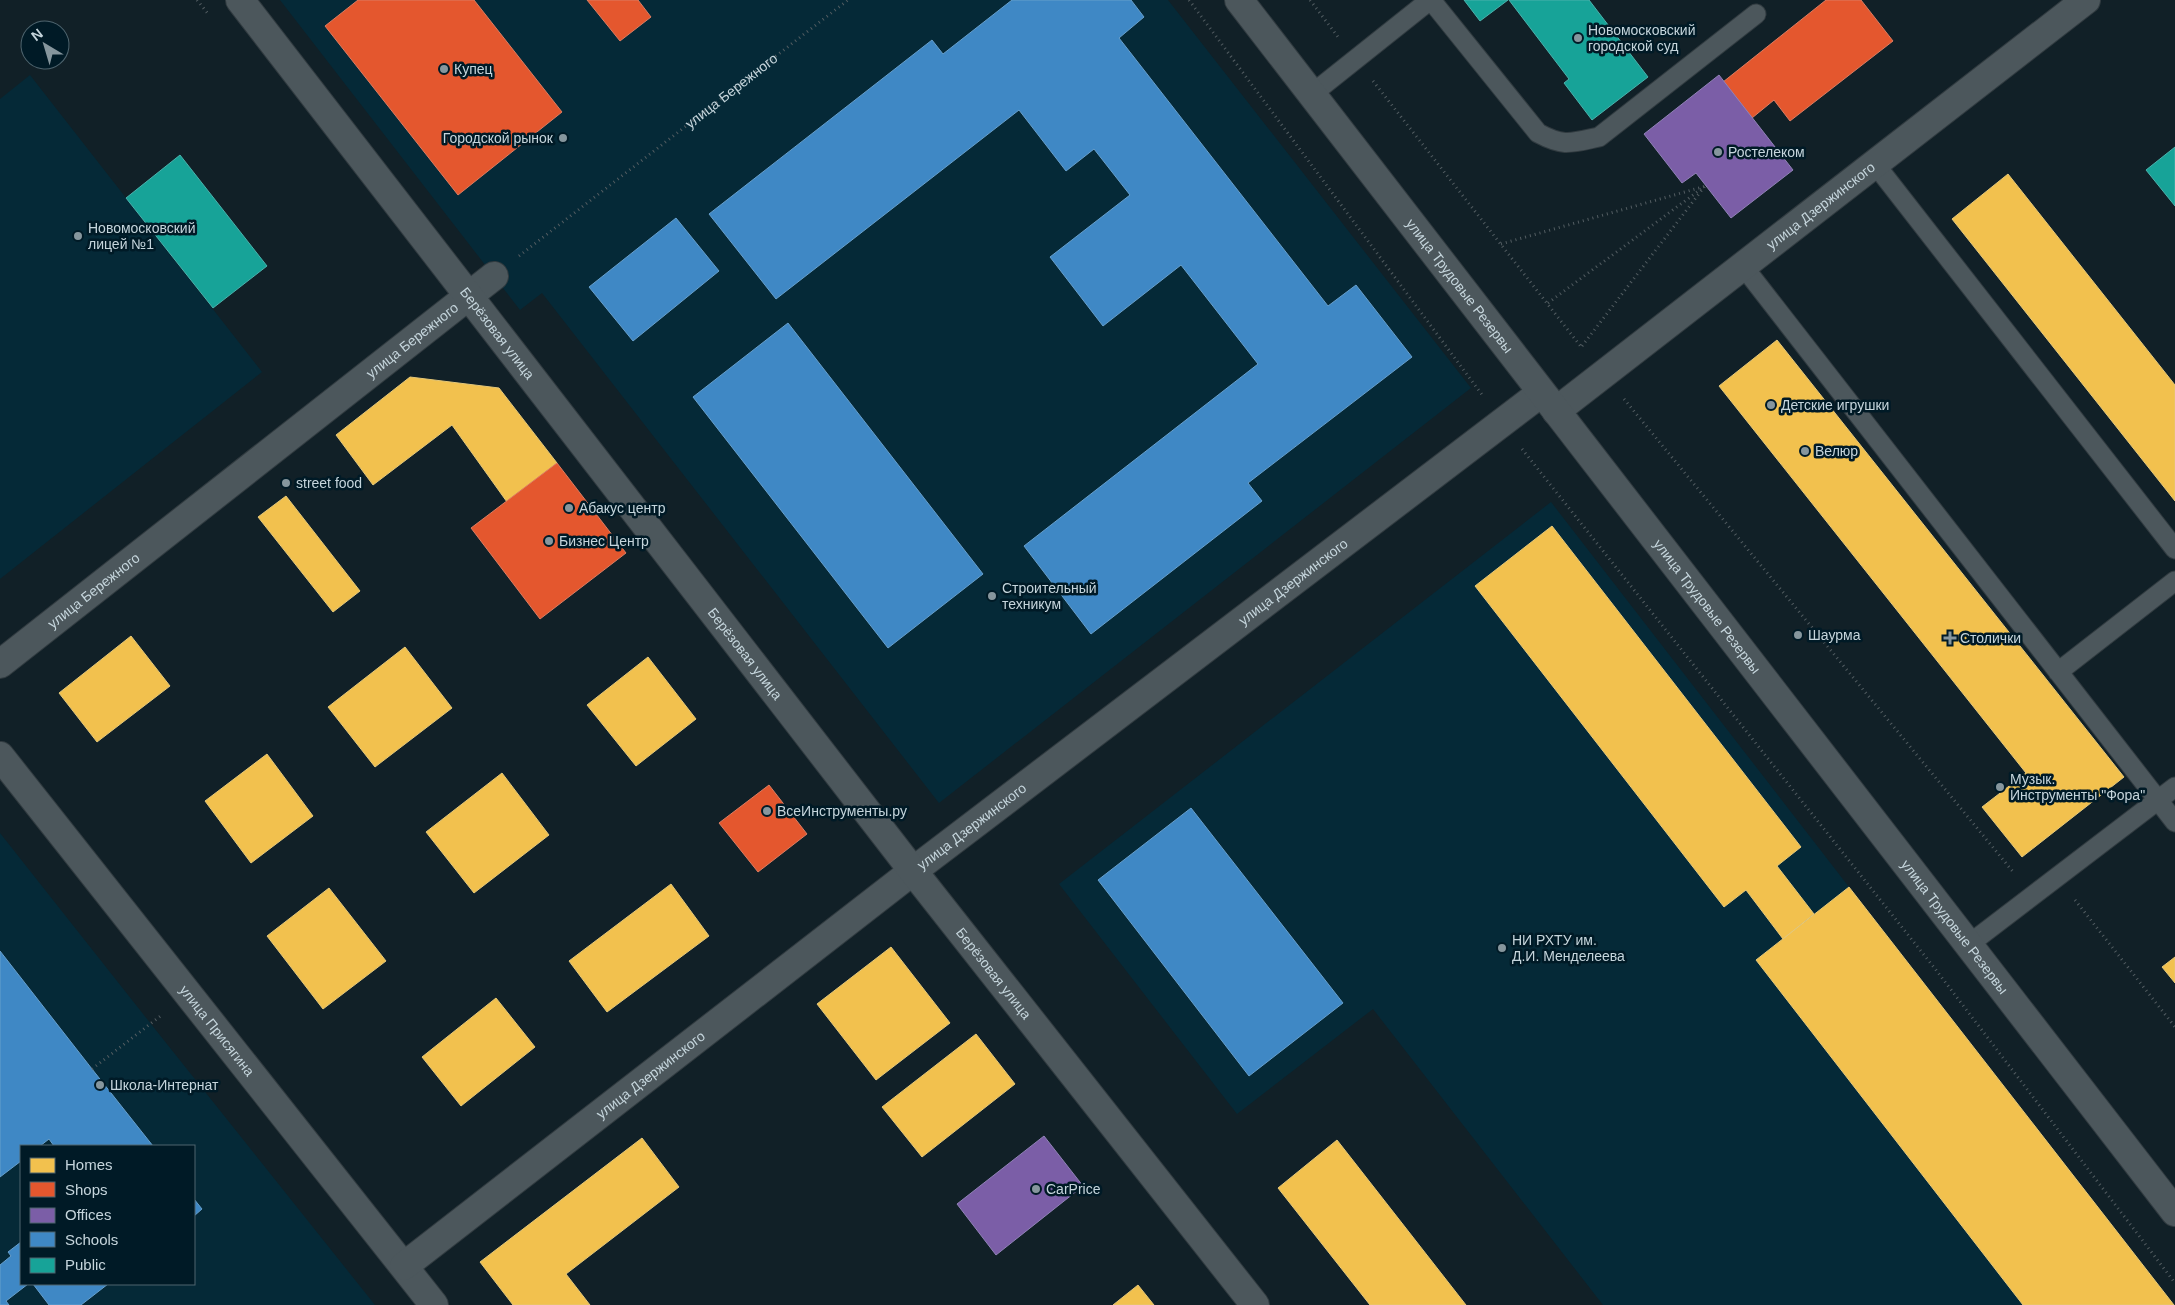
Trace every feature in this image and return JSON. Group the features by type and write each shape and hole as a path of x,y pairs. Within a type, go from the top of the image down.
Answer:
{"street":[{"name":"Берёзовая улица","path":"240,0 913,871 1255,1305"},
{"name":"улица Трудовые Резервы","path":"1239,0 2175,1212"},
{"name":"улица Дзержинского","path":"404,1266 913,871 1502,422 1548,402 1604,373 2086,0"},
{"name":"улица Бережного","path":"0,664 494,276"},
{"name":"улица Присягина","path":"0,756 434,1305"}],"lane":[{"path":"1312,94 1355,58 1431,0 1538,133 1556,143 1577,142 1599,137 1756,14"},
{"path":"1875,164 2175,549"},
{"path":"1743,266 2175,822"},
{"path":"2058,672 2175,581"},
{"path":"1968,945 2175,787"}],"path":[{"name":"улица Бережного","path":"494,276 848,0"},
{"path":"1189,0 1502,422 1936,970 2175,1283"},
{"path":"1310,0 1581,347 1604,373 1645,428 2033,896"},
{"path":"1501,244 1706,186"},
{"path":"1548,303 1706,186"},
{"path":"1581,347 1706,186"},
{"path":"2058,878 2175,1027"},
{"path":"92,1069 188,994"}],"shaded area":[{"name":"Строительный техникум","path":"280,0 1168,0 1471,388 939,803 542,293 520,310"},
{"name":"Новомосковский лицей №1","path":"30,75 262,372 0,579 0,99"},
{"name":"НИ РХТУ им. Д.И. Менделеева","path":"1551,502 2174,1305 1603,1305 1373,1009 1237,1114 1059,884"},
{"name":"Школа-Интернат","path":"0,833 151,1024 375,1305 0,1305"}],"building: Homes":[{"path":"2008,174 2175,385 2175,501 1952,219"},
{"path":"1777,340 2124,777 2022,857 1982,807 2026,773 1719,386"},
{"path":"410,377 499,388 557,463 507,502 452,425 373,485 336,435"},
{"path":"286,496 360,591 333,612 258,517"},
{"path":"1552,526 1801,847 1777,866 1814,914 1783,939 1746,890 1724,907 1475,586"},
{"path":"131,636 170,686 97,742 59,693"},
{"path":"405,647 452,708 375,767 328,707"},
{"path":"648,657 696,719 636,766 587,705"},
{"path":"267,754 313,816 251,863 205,801"},
{"path":"502,773 549,835 474,893 426,832"},
{"path":"671,884 709,936 607,1012 569,961"},
{"path":"1849,887 2174,1305 2023,1305 1756,960"},
{"path":"329,888 386,961 323,1009 267,936"},
{"path":"891,947 950,1023 876,1080 817,1004"},
{"path":"2175,957 2175,983 2162,967"},
{"path":"496,998 535,1047 461,1106 422,1057"},
{"path":"976,1034 1015,1084 922,1157 882,1107"},
{"path":"642,1138 679,1187 566,1274 590,1305 513,1305 480,1262"},
{"path":"1337,1140 1466,1305 1370,1305 1278,1188"},
{"path":"1138,1285 1154,1305 1113,1305"}],"building: Shops":[{"name":"Купец","path":"358,0 474,0 562,112 458,195 325,26"},
{"path":"587,0 638,0 651,17 620,41"},
{"path":"1826,0 1861,0 1893,41 1790,121 1774,100 1752,118 1723,82"},
{"name":"Бизнес Центр","path":"557,463 626,553 540,619 471,528"},
{"path":"769,785 807,834 758,872 719,823"}],"building: Offices":[{"name":"Ростелеком","path":"1719,75 1793,170 1731,218 1696,173 1682,183 1644,134"},
{"path":"1044,1136 1083,1186 996,1255 957,1204"}],"building: Schools":[{"path":"1012,0 1131,0 1144,17 1119,38 1328,306 1356,285 1412,357 1248,483 1262,501 1091,634 1024,546 1258,364 1181,265 1103,326 1050,257 1130,195 1094,149 1066,171 1019,110 776,299 709,214 932,40 943,54"},
{"path":"676,218 719,271 633,341 589,287"},
{"path":"788,323 983,574 888,648 693,397"},
{"path":"1191,808 1343,1003 1249,1076 1098,880"},
{"path":"0,951 152,1145 53,1145 49,1139 41,1145 20,1145 20,1162 0,1177"},
{"path":"195,1200 202,1209 195,1215"},
{"path":"20,1243 20,1285 27,1285 6,1301 9,1305 0,1305 0,1265 11,1256 8,1252"},
{"path":"34,1285 107,1285 81,1305 49,1305"}],"building: Public":[{"path":"1464,0 1508,0 1480,21"},
{"name":"Новомосковский городской суд","path":"1509,0 1589,0 1648,77 1592,120 1564,83 1569,79"},
{"path":"2175,147 2175,206 2146,170"},
{"path":"180,155 267,266 213,308 126,198"}],"place":[{"name":"Новомосковский городской суд","path":"1578,38"},
{"name":"Купец","path":"444,69"},
{"name":"Городской рынок","path":"563,138"},
{"name":"Ростелеком","path":"1718,152"},
{"name":"Новомосковский лицей №1","path":"78,236"},
{"name":"Детские игрушки","path":"1771,405"},
{"name":"Велюр","path":"1805,451"},
{"name":"street food","path":"286,483"},
{"name":"Абакус центр","path":"569,508"},
{"name":"Бизнес Центр","path":"549,541"},
{"name":"Строительный техникум","path":"992,596"},
{"name":"Шаурма","path":"1798,635"},
{"name":"Столички","path":"1950,638"},
{"name":"Музык. Инструменты \"Фора\"","path":"2000,787"},
{"name":"ВсеИнструменты.ру","path":"767,811"},
{"name":"НИ РХТУ им. Д.И. Менделеева","path":"1502,948"},
{"name":"Школа-Интернат","path":"100,1085"},
{"name":"CarPrice","path":"1036,1189"}]}
